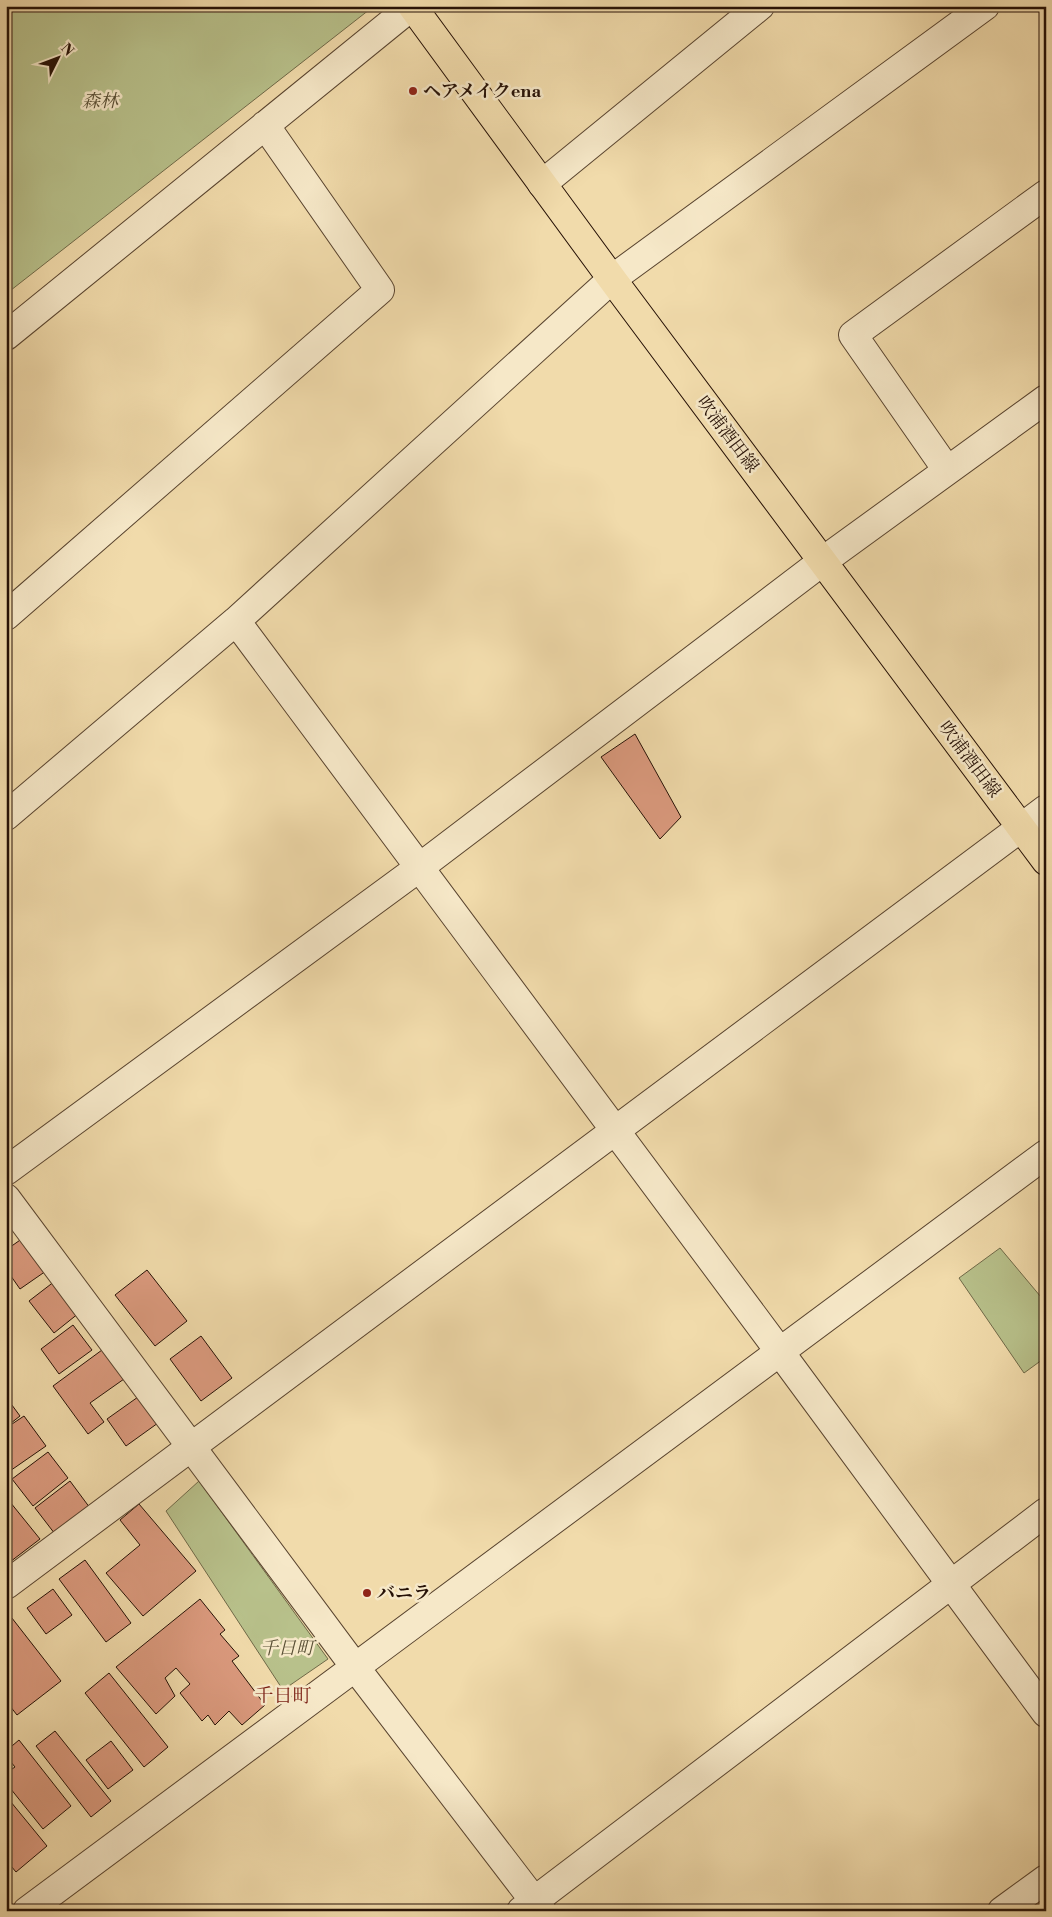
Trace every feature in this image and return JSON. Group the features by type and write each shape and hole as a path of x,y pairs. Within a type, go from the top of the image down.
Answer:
{"main road":[{"name":"吹浦酒田線","path":"412,6 612,279 1046,861"}],"street":[{"path":"6,336 412,6"},
{"path":"542,184 760,6"},
{"path":"6,816 236,620 612,279 985,6"},
{"path":"6,616 380,290 265,125"},
{"path":"947,470 853,334 1046,194"},
{"path":"6,1171 420,867 823,561 1046,399"},
{"path":"236,620 1046,1713"},
{"path":"6,1585 1046,809"},
{"path":"27,1911 1046,1154"},
{"path":"6,1198 532,1907 1046,1512"},
{"path":"1002,1911 1046,1879"}],"green space":[{"name":"森林","path":"6,6 374,6 6,294"},
{"path":"1000,1248 1046,1303 1046,1357 1024,1373 959,1278"},
{"name":"千日町","path":"199,1481 328,1659 283,1690 166,1511"}],"building":[{"path":"635,734 681,817 660,839 601,757"},
{"path":"23,1238 46,1271 20,1289 6,1269 6,1250"},
{"path":"147,1270 187,1321 155,1346 115,1295"},
{"path":"55,1281 79,1313 54,1333 29,1301"},
{"path":"73,1325 92,1350 59,1374 41,1349"},
{"path":"201,1336 232,1378 201,1401 170,1359"},
{"path":"102,1350 124,1379 90,1403 104,1422 88,1434 53,1386"},
{"path":"6,1397 20,1416 6,1427"},
{"path":"138,1397 158,1423 126,1446 107,1419"},
{"path":"24,1416 46,1446 7,1473 6,1428"},
{"path":"48,1452 68,1478 33,1506 12,1479"},
{"path":"70,1481 90,1508 55,1534 35,1508"},
{"path":"6,1497 40,1539 6,1565"},
{"path":"139,1504 196,1571 143,1616 106,1573 140,1545 120,1520"},
{"path":"85,1560 131,1623 106,1642 59,1579"},
{"path":"53,1589 72,1615 46,1634 27,1608"},
{"path":"200,1599 225,1630 220,1634 239,1656 232,1661 265,1705 242,1725 229,1711 215,1725 208,1715 202,1721 180,1693 190,1684 176,1668 165,1678 175,1696 156,1714 116,1667"},
{"path":"8,1613 61,1681 17,1715 6,1701 6,1614"},
{"path":"109,1673 168,1747 144,1767 85,1693"},
{"path":"55,1731 111,1801 91,1817 36,1746"},
{"path":"19,1740 71,1806 43,1829 6,1783 6,1773 15,1767 6,1756 6,1751"},
{"path":"111,1741 133,1770 108,1789 86,1760"},
{"path":"6,1796 47,1846 16,1872 6,1860"}],"place":[{"name":"ヘアメイクena","path":"413,91"},
{"name":"バニラ","path":"367,1593"}],"district":[{"name":"千日町","path":"283,1695"}]}
